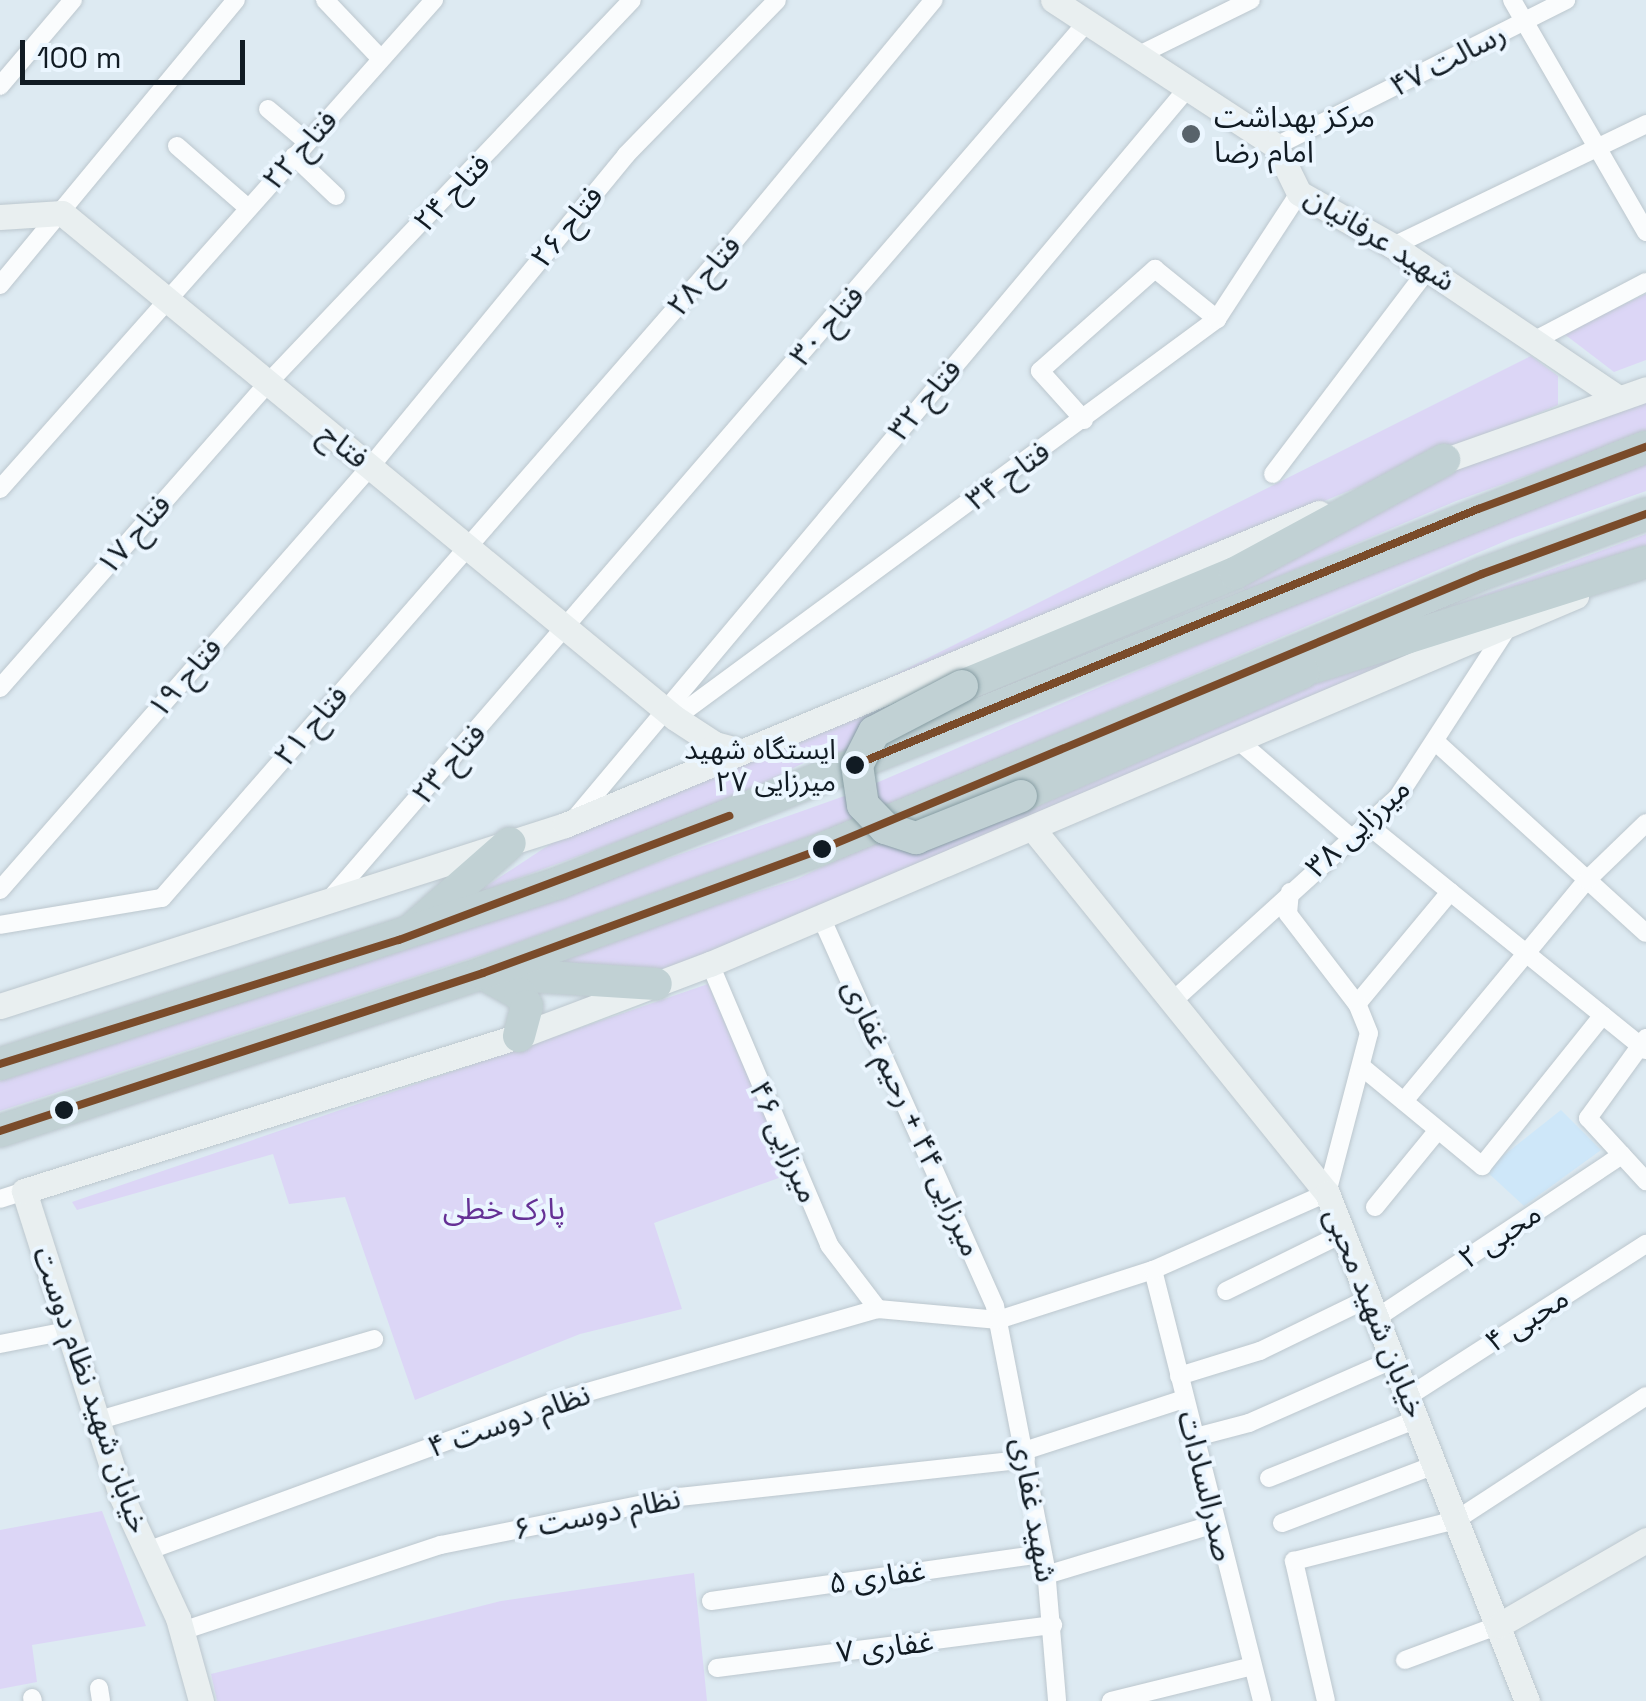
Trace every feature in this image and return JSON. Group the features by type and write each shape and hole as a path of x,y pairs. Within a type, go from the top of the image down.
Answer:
{"highway":[{"path":"0,1064 399,940 678,836 1478,509 1646,448"},
{"path":"1444,460 1235,573 962,686 874,732 857,765 863,805 885,828 916,838 1315,667 1482,574"},
{"path":"0,1131 483,973 822,849 1482,574 1646,514"},
{"path":"1315,667 1646,562"},
{"path":"399,940 510,843"},
{"path":"483,973 656,984"},
{"path":"483,973 520,994 528,1023 520,1036"}],"street":[{"path":"0,86 73,0"},
{"path":"0,285 236,0"},
{"path":"325,0 382,59"},
{"name":"فتاح ۲۲","path":"0,489 434,0"},
{"name":"فتاح ۲۴","path":"268,384 632,0"},
{"name":"فتاح ۲۶","path":"370,467 626,155 778,0"},
{"name":"فتاح ۲۸","path":"466,546 731,246 934,0"},
{"path":"1054,0 1276,146"},
{"path":"1137,56 1251,0"},
{"path":"1512,0 1646,232"},
{"name":"رسالت ۴۷","path":"1276,146 1566,0"},
{"name":"فتاح ۳۰","path":"567,629 1087,22"},
{"name":"فتاح ۳۲","path":"670,713 1186,90"},
{"path":"268,109 336,196"},
{"path":"1393,246 1646,124"},
{"path":"177,146 248,208"},
{"name":"شهید عرفانیان","path":"1276,146 1299,193 1393,246 1537,339 1618,398"},
{"name":"فتاح ۳۴","path":"670,713 1084,420 1218,319 1299,193"},
{"path":"0,217 62,213"},
{"name":"فتاح","path":"62,213 670,713 715,744 741,751"},
{"path":"1084,420 1040,372 1155,269 1218,319"},
{"path":"1274,474 1428,269"},
{"path":"1537,339 1646,282"},
{"path":"1565,417 1574,399 1572,366"},
{"name":"فتاح ۱۷","path":"0,688 268,384"},
{"path":"0,1006 571,823 1444,460 1646,389"},
{"name":"فتاح ۱۹","path":"0,890 370,467"},
{"name":"فتاح ۲۱","path":"0,925 153,902 466,546"},
{"path":"12,1195 520,1036 710,964 1506,630 1646,562"},
{"name":"فتاح ۲۳","path":"330,900 567,629"},
{"name":"میرزایی ۳۸","path":"1176,999 1290,892 1369,826 1436,743 1506,630"},
{"path":"571,823 670,713"},
{"name":"فتاح","path":"670,713 698,754 690,773"},
{"path":"1240,742 1355,840"},
{"path":"1436,743 1646,934"},
{"path":"1404,1101 1587,880 1646,823"},
{"path":"1369,826 1644,1044 1588,1118 1646,1181"},
{"name":"خیابان شهید محبی","path":"1032,829 1176,999 1328,1193 1527,1701"},
{"path":"878,1309 998,1320 1153,1270 1328,1193 1368,1033 1357,1004 1288,914 1290,892"},
{"path":"1357,1004 1450,892"},
{"name":"میرزایی ۴۴ + رحیم غفاری","path":"822,918 982,1273 998,1320"},
{"name":"میرزایی ۴۶","path":"710,964 829,1245 878,1309"},
{"path":"1362,1067 1482,1166 1603,1015"},
{"path":"1374,1208 1438,1130"},
{"name":"محبی ۲","path":"1179,1376 1260,1352 1375,1307 1622,1155"},
{"name":"خیابان شهید نظام دوست","path":"12,1195 67,1331 96,1420 182,1632 201,1701"},
{"path":"1226,1291 1346,1232"},
{"name":"محبی ۴","path":"1269,1478 1413,1408 1646,1244"},
{"name":"صدرالسادات","path":"1153,1270 1192,1438 1262,1701"},
{"name":"نظام دوست ۴","path":"147,1551 560,1400 878,1309"},
{"name":"شهید غفاری","path":"998,1320 1043,1554 1053,1626 1057,1701"},
{"path":"0,1344 67,1331"},
{"path":"96,1420 374,1339"},
{"path":"1192,1438 1266,1417 1394,1359"},
{"path":"1326,1701 1294,1561 1456,1520 1646,1396"},
{"name":"نظام دوست ۶","path":"182,1632 441,1544 679,1497 1025,1455 1184,1399"},
{"path":"1282,1522 1435,1465"},
{"path":"1046,1575 1215,1524"},
{"path":"1405,1660 1499,1626 1646,1540"},
{"name":"غفاری ۵","path":"711,1601 1043,1554"},
{"name":"غفاری ۷","path":"717,1668 1053,1626"},
{"path":"1122,1700 1252,1666"}],"shaded area":[{"path":"1561,1110 1601,1150 1524,1206 1485,1170"}],"green space":[{"path":"1646,294 1646,360 1614,372 1563,333"},
{"path":"1531,356 1558,376 1558,405 864,690"},
{"path":"1646,402 1646,433 1456,501 1245,591 1239,579 1443,471"},
{"path":"1646,464 1646,491 1510,539 862,817 503,948 0,1111 0,1081 497,919 853,793 1497,516"},
{"path":"1646,534 1646,551 1397,627"},
{"path":"1487,628 656,974 559,969 564,954 797,879 882,838 1157,730"},
{"path":"889,700 894,737 850,755 830,750 720,804 473,895 567,833"},
{"name":"پارک خطی","path":"708,984 790,1174 654,1223 682,1309 580,1334 415,1400 345,1197 289,1204 273,1154 77,1210 72,1202"},
{"path":"102,1511 146,1626 32,1645 37,1682 0,1689 0,1530"},
{"path":"694,1573 707,1701 217,1701 211,1674 501,1601"}],"transit line":[{"path":"855,765 1478,509 1646,447"},
{"path":"0,1131 483,973 822,849 1482,574 1646,514"},
{"path":"0,1064 399,940 729,816"}],"place":[{"name":"مرکز بهداشت امام رضا","path":"1191,134"},
{"name":"ایستگاه شهید میرزایی ۲۷","path":"855,765"}]}
